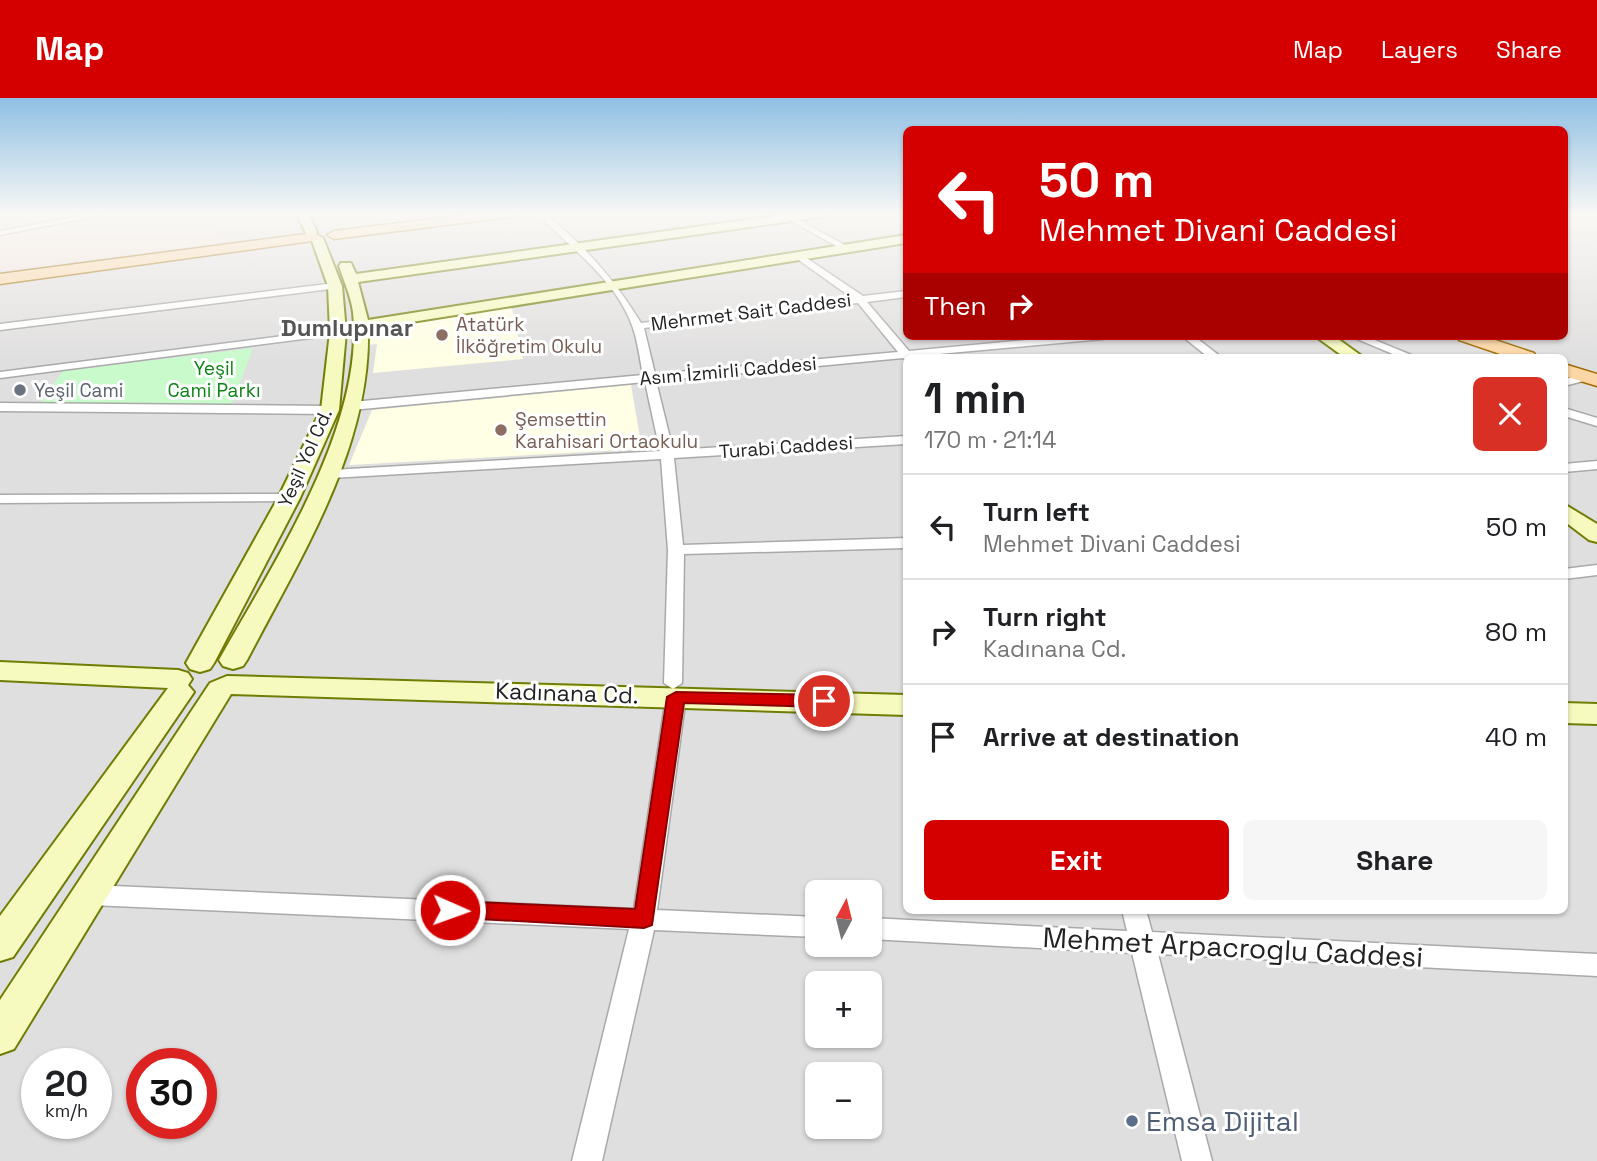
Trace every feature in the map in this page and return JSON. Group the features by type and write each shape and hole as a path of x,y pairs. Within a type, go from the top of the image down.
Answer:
{"main road":[{"path":"0,276 101,263"},
{"path":"1477,340 1518,354"},
{"path":"1500,340 1541,354"},
{"path":"1568,364 1594,376"},
{"path":"1568,371 1594,376"}],"street":[{"name":"Yeşil Yol Cd.","path":"0,1035 90,895 211,677 331,474 352,406 363,324 336,263"},
{"path":"0,327 474,263"},
{"path":"587,1161 644,919 675,690 676,550 667,454 638,326 614,286 593,263"},
{"path":"363,324 758,263"},
{"path":"808,263 860,299 905,354"},
{"name":"Yeşil Yol Cd.","path":"0,945 211,677 330,410 344,282"},
{"name":"Mehrmet Sait Caddesi","path":"638,326 903,294"},
{"path":"0,375 338,332"},
{"name":"Asım İzmirli Caddesi","path":"926,354 1063,340"},
{"path":"1192,340 1210,354"},
{"path":"1329,340 1350,354"},
{"path":"1365,340 1402,354"},
{"name":"Asım İzmirli Caddesi","path":"352,406 903,356"},
{"path":"1568,382 1594,376"},
{"path":"0,407 330,410"},
{"path":"1568,413 1597,422"},
{"name":"Turabi Caddesi","path":"331,474 903,440"},
{"path":"1568,468 1597,465"},
{"path":"0,499 289,498"},
{"path":"1568,513 1597,535"},
{"path":"676,550 903,543"},
{"path":"1568,574 1597,570"},
{"name":"Kadınana Cd.","path":"0,671 675,690 903,689"},
{"name":"Kadınana Cd.","path":"675,690 903,705"},
{"path":"1568,713 1597,715"},
{"path":"1568,730 1597,731"},
{"path":"90,895 805,926"},
{"path":"1135,914 1197,1161"},
{"name":"Mehmet Arpacroglu Caddesi","path":"882,930 1597,965"}],"shaded area":[{"path":"0,263 903,263 903,340 1568,340 1568,263 1597,263 1597,1161 0,1161"},
{"path":"0,263 66,263 0,271"},
{"name":"Atatürk İlköğretim Okulu","path":"511,304 523,359 373,373 377,344 366,345 368,327"},
{"name":"Şemsettin Karahisari Ortaokulu","path":"631,385 642,449 349,465 372,410"}],"green space":[{"name":"Yeşil Cami Parkı","path":"253,348 232,404 40,403 63,371"}],"place":[{"name":"Atatürk İlköğretim Okulu","path":"442,335"},
{"name":"Yeşil Cami","path":"20,390"},
{"name":"Şemsettin Karahisari Ortaokulu","path":"501,430"},
{"name":"Emsa Dijital","path":"1132,1121"}],"district":[{"name":"Dumlupınar","path":"347,327"}],"route":[{"path":"450,910 644,919 676,697 824,701"}]}
